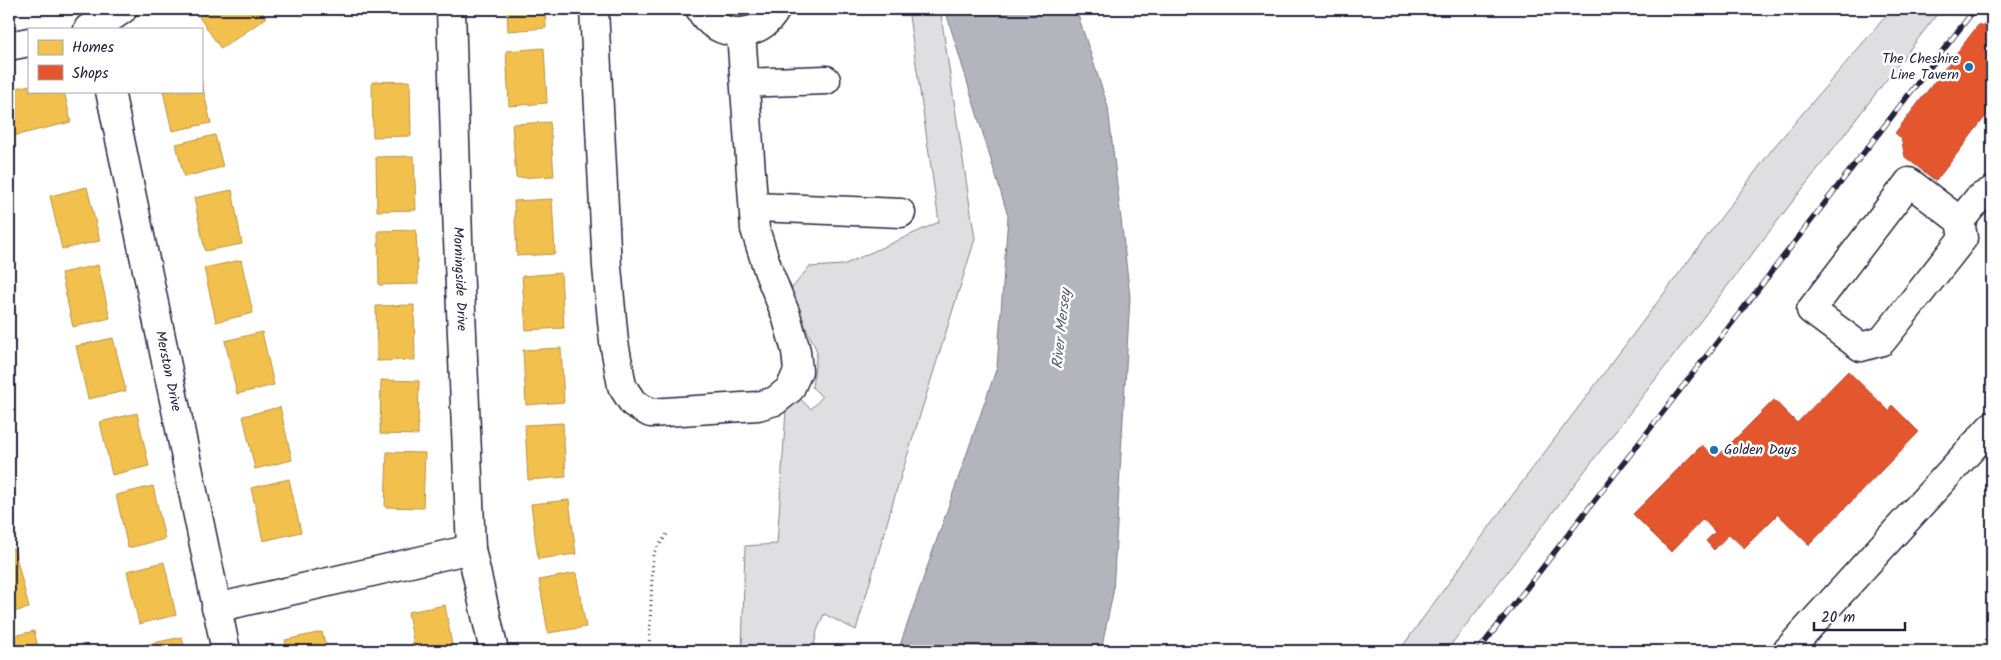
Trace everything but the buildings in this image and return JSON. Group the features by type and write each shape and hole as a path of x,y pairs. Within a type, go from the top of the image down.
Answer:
{"street":[{"path":"94,23 123,9"},
{"name":"Morningside Drive","path":"451,9 471,549 494,651"},
{"path":"594,9 607,267 614,342 622,386 633,403 650,413 758,406 776,401 790,389 798,372 796,350 786,315 769,273 755,229 742,32"},
{"path":"700,9 710,22 722,30 736,32 750,31 763,24 776,9"},
{"path":"9,46 28,42"},
{"path":"745,83 826,80"},
{"name":"Merston Drive","path":"110,92 226,651"},
{"path":"1960,221 1909,182 1811,310 1862,347 1882,341 1963,238 1960,221 1978,199 1992,190"},
{"path":"754,207 901,213"},
{"path":"1787,651 1992,426"},
{"path":"216,608 471,549"}],"path":[{"path":"649,651 653,554 667,534"}],"shaded area":[{"path":"908,9 940,9 975,239 896,492 856,630 824,614 817,631 813,651 742,651 745,546 777,544 786,411 798,397 811,409 822,397 812,387 817,351 789,292 809,267 843,265 939,222"},
{"path":"1892,9 1941,9 1446,651 1399,651 1514,493 1774,147"}],"water":[{"name":"River Mersey","path":"945,9 1076,9 1108,107 1130,297 1113,593 1101,651 898,651 997,367 1008,216"}],"railway":[{"path":"1478,651 1975,9"}],"place":[{"name":"The Cheshire Line Tavern","path":"1969,67"},
{"name":"Golden Days","path":"1714,450"}]}
